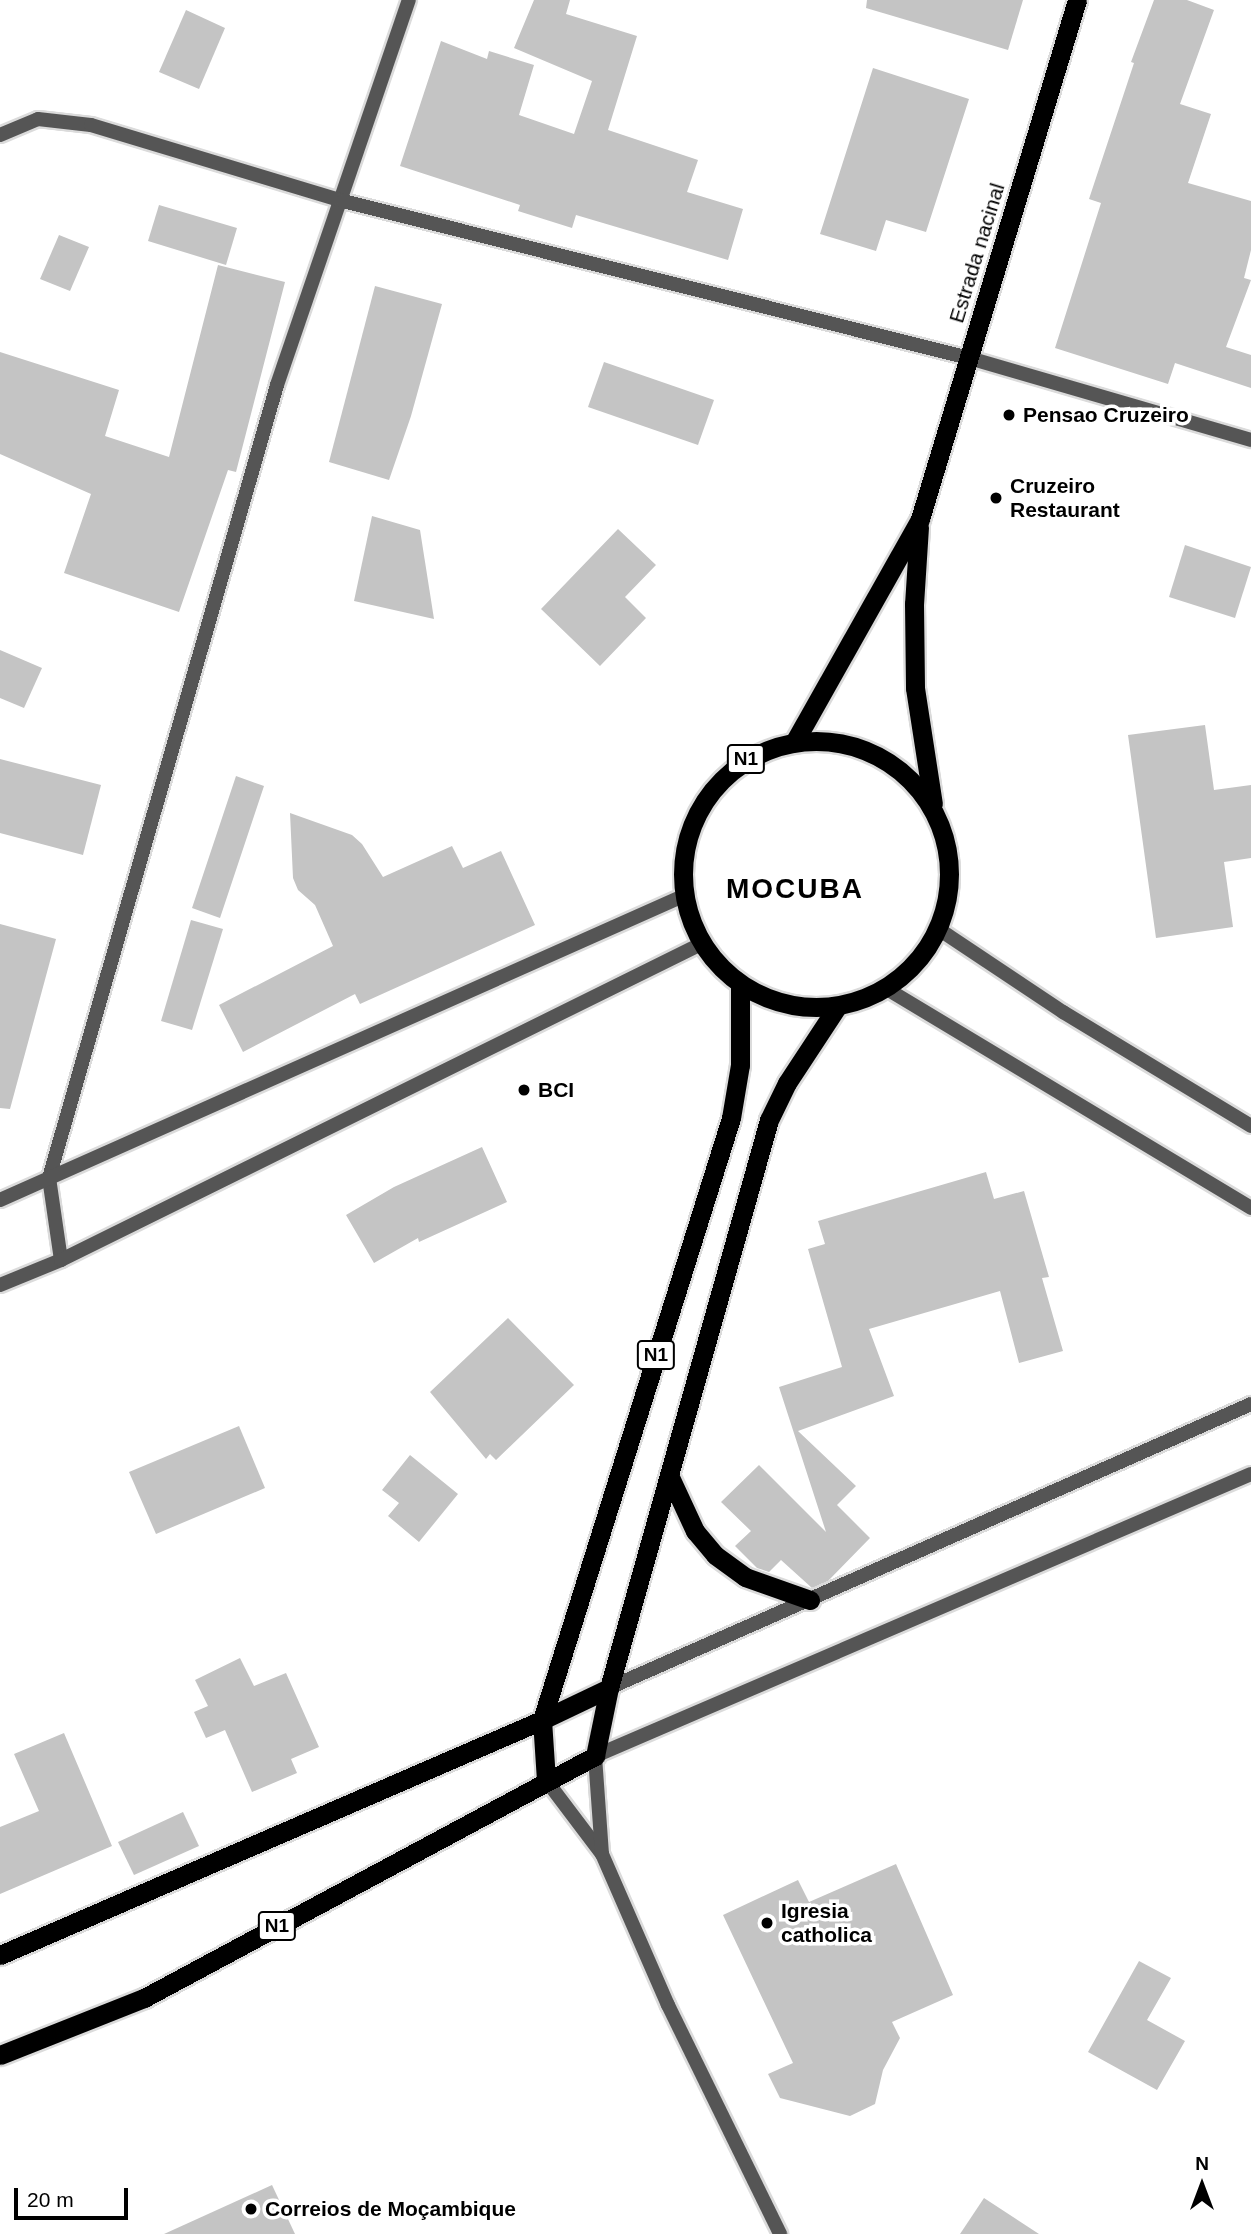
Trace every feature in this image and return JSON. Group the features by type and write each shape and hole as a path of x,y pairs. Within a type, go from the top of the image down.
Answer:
{"highway":[{"name":"Estrada nacinal","path":"920,519 1077,0"},
{"name":"N1","path":"795,741 920,519"},
{"name":"N1","path":"920,519 914,604 915,688 933,804 951,866 940,930 918,964 887,989 837,1007 792,1005 770,1000 740,985 718,967 701,944 683,896 685,843 707,796 745,760 795,741 848,743 897,765 933,804"},
{"name":"N1","path":"546,1780 542,1720 731,1118 740,1065 740,985"},
{"name":"N1","path":"0,2055 144,1998 594,1756 609,1688 769,1120 787,1083 837,1007"},
{"path":"669,1475 695,1531 715,1555 745,1577 810,1600"},
{"path":"0,1955 542,1720 609,1688"}],"street":[{"path":"61,1260 49,1178 277,385 409,0"},
{"path":"0,135 38,120 90,125 342,201 969,358 1251,440"},
{"path":"0,1200 683,896"},
{"path":"940,930 1063,1012 1251,1126"},
{"path":"0,1286 61,1260 701,944"},
{"path":"887,989 1251,1208"},
{"path":"609,1688 1251,1404"},
{"path":"602,1854 594,1756 1251,1474"},
{"path":"546,1780 602,1854 668,2005 780,2234"}],"building":[{"path":"534,0 570,0 566,14 637,36 608,130 698,160 687,192 743,209 728,260 576,215 572,228 518,211 520,205 400,166 441,41 487,59 489,51 534,65 519,115 574,134 592,81 514,48"},
{"path":"867,0 1023,0 1008,50 866,8"},
{"path":"1154,0 1187,0 1214,10 1180,104 1211,114 1188,183 1251,201 1251,250 1244,278 1251,280 1226,347 1251,355 1251,388 1175,363 1168,384 1055,348 1101,203 1089,199 1134,63 1131,62"},
{"path":"186,10 225,28 199,89 159,72"},
{"path":"873,68 969,99 926,232 886,220 876,251 820,234"},
{"path":"159,205 237,228 226,265 148,241"},
{"path":"59,235 89,247 70,291 40,279"},
{"path":"218,265 285,282 236,472 228,470 179,612 64,573 91,494 0,454 0,352 119,390 105,436 169,457"},
{"path":"375,286 442,304 411,416 389,480 329,462"},
{"path":"604,362 714,400 698,445 588,407"},
{"path":"372,516 420,530 434,619 354,601"},
{"path":"618,529 656,565 625,597 646,618 600,666 541,609"},
{"path":"1185,545 1251,567 1235,618 1169,597"},
{"path":"0,650 42,668 24,708 0,698"},
{"path":"1205,725 1214,790 1251,785 1251,858 1224,862 1233,927 1156,938 1128,735"},
{"path":"0,759 101,785 83,855 0,833"},
{"path":"236,776 264,786 220,918 192,908"},
{"path":"290,813 352,835 362,844 383,877 452,846 463,868 501,851 535,925 360,1004 355,994 243,1052 219,1005 333,946 315,905 298,890 293,878"},
{"path":"191,920 223,929 192,1030 161,1021"},
{"path":"0,924 56,939 10,1109 0,1108"},
{"path":"482,1147 507,1202 419,1242 418,1238 374,1263 346,1215 394,1187"},
{"path":"986,1172 994,1199 1024,1191 1049,1277 1042,1278 1063,1351 1019,1363 1000,1291 869,1329 894,1396 798,1431 856,1486 837,1505 870,1538 828,1581 812,1588 781,1560 769,1572 757,1568 735,1546 751,1531 721,1502 759,1465 826,1532 779,1387 842,1367 808,1249 825,1244 818,1221"},
{"path":"508,1318 574,1385 496,1460 490,1454 486,1459 430,1392"},
{"path":"239,1426 265,1488 156,1534 129,1472"},
{"path":"410,1455 458,1494 419,1542 388,1516 399,1503 382,1490"},
{"path":"240,1658 254,1686 286,1673 319,1747 291,1759 297,1773 252,1792 225,1730 206,1738 194,1712 208,1706 195,1680"},
{"path":"64,1733 112,1846 0,1894 0,1827 39,1811 14,1754"},
{"path":"183,1812 199,1846 134,1875 118,1842"},
{"path":"896,1864 953,1995 892,2022 900,2038 883,2070 875,2104 850,2116 780,2098 768,2074 793,2063 723,1915 798,1880 809,1902"},
{"path":"1139,1961 1171,1978 1147,2020 1185,2041 1157,2090 1088,2052"},
{"name":"Correios de Moçambique","path":"272,2185 295,2234 164,2234"},
{"path":"984,2198 1039,2234 960,2234"}],"place":[{"name":"Pensao Cruzeiro","path":"1009,415"},
{"name":"Cruzeiro Restaurant","path":"996,498"},
{"name":"BCI","path":"524,1090"},
{"name":"Igresia catholica","path":"767,1923"},
{"name":"Correios de Moçambique","path":"251,2209"}],"district":[{"name":"MOCUBA","path":"795,889"}]}
